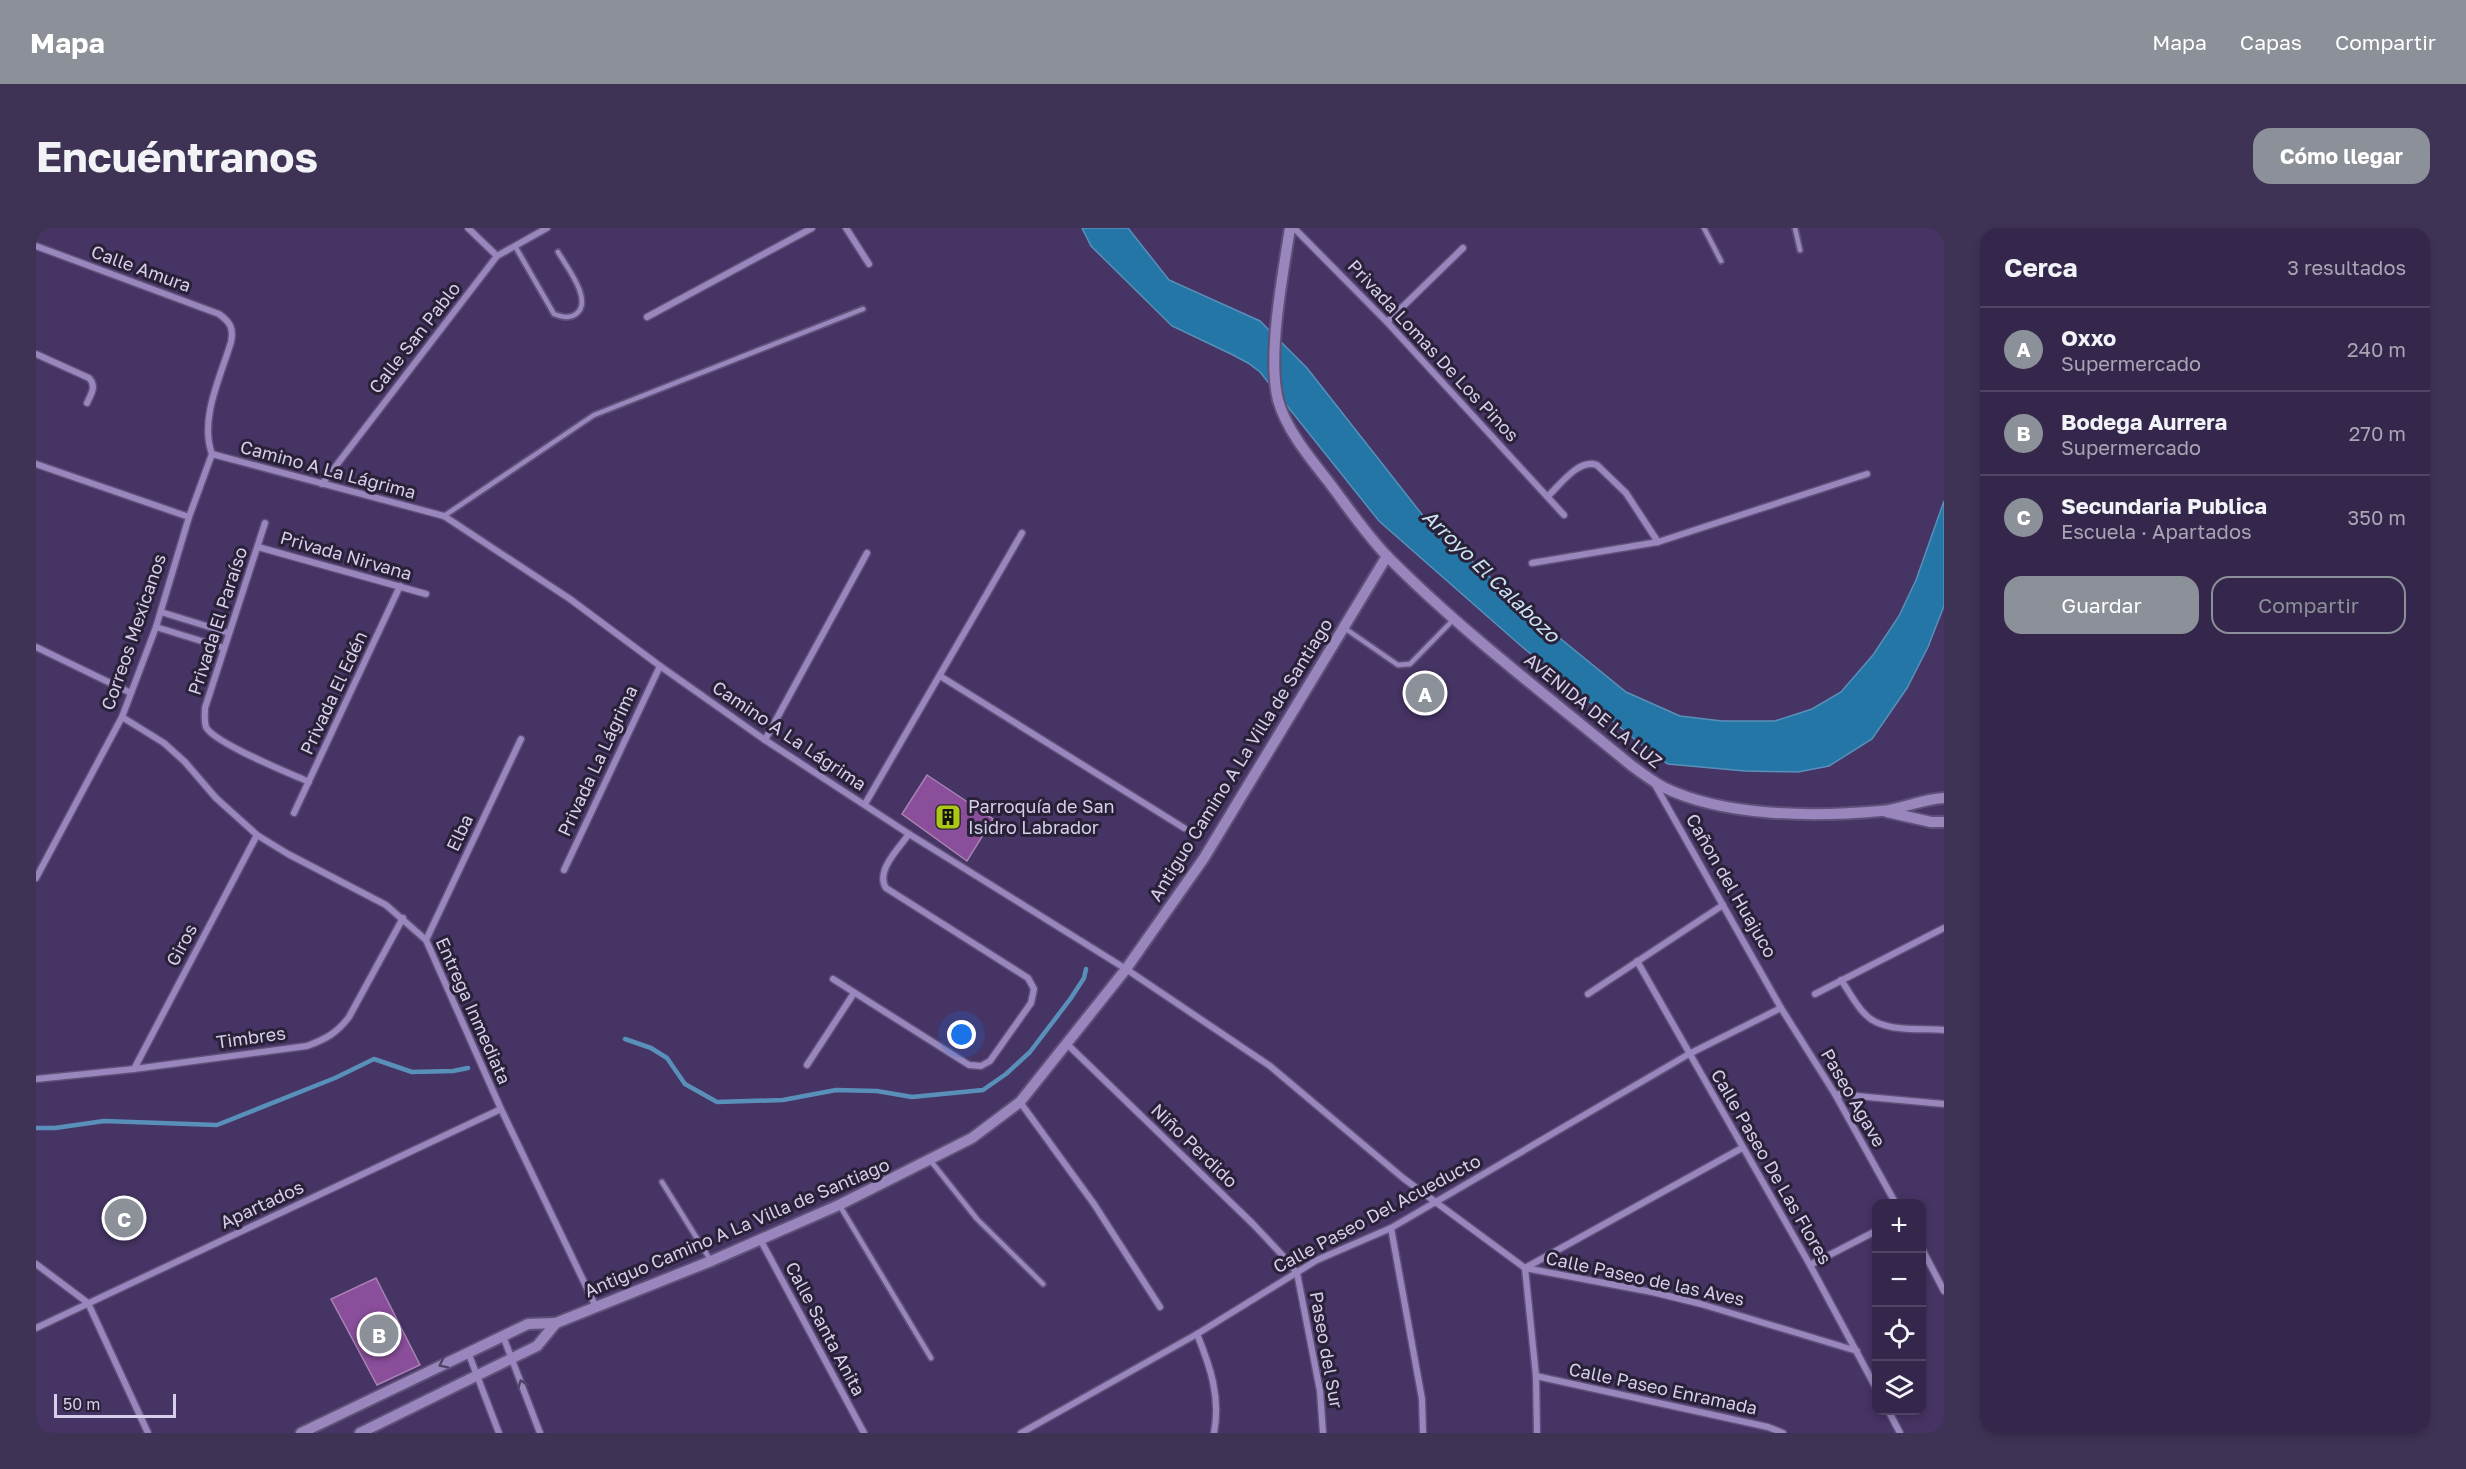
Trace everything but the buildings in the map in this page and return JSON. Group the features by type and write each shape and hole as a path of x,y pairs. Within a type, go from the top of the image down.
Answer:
{"street":[{"path":"468,228 497,256"},
{"name":"Calle San Pablo","path":"322,484 497,256 547,228"},
{"path":"647,317 812,228"},
{"path":"846,228 869,264"},
{"name":"AVENIDA DE LA LUZ","path":"1290,228 1275,344 1278,400 1291,428 1303,446 1387,556 1455,618 1632,766 1662,786 1696,800 1730,807 1785,813 1838,814 1884,811"},
{"name":"Privada Lomas De Los Pinos","path":"1294,228 1387,322 1564,515"},
{"name":"Calle Amura","path":"36,246 219,314 228,320 231,326 231,342 208,417 209,446"},
{"path":"1387,322 1463,248"},
{"path":"36,354 89,378 92,381 93,390 87,403"},
{"name":"Camino A La Lágrima","path":"209,446 212,454 444,516 570,599 765,740 909,834 1126,969 1270,1066 1403,1178 1525,1268"},
{"name":"Correos Mexicanos","path":"36,878 122,717 156,627 189,517 212,454"},
{"path":"1548,496 1581,466 1591,463 1597,465 1626,494 1658,542"},
{"path":"36,464 189,517"},
{"path":"1533,563 1658,542 1867,474"},
{"name":"Privada El Paraíso","path":"265,523 205,708 204,718 207,728 221,741 309,782"},
{"path":"865,804 1022,533"},
{"name":"Privada Nirvana","path":"258,547 426,594"},
{"path":"765,740 867,553"},
{"name":"Antiguo Camino A La Villa de Santiago","path":"360,1433 537,1346 556,1323 711,1261 839,1205 930,1160 972,1138 1020,1102 1126,969 1204,858 1387,556"},
{"name":"Privada El Edén","path":"294,813 400,586"},
{"path":"161,612 229,633"},
{"path":"156,627 224,648"},
{"path":"36,647 131,693"},
{"name":"Privada La Lágrima","path":"564,870 660,666"},
{"path":"940,676 1184,828"},
{"name":"Entrega Inmediata","path":"122,717 164,743 185,762 216,798 257,835 288,854 386,905 426,940 501,1109 596,1306"},
{"name":"Elba","path":"426,940 521,739"},
{"name":"Cañon del Huajuco","path":"1652,779 1781,1008"},
{"path":"1884,811 1930,799 1944,798"},
{"path":"1884,811 1931,822 1944,822"},
{"path":"833,979 969,1065 981,1066 990,1061 1031,1003 1034,990 1028,978 883,884 883,872 909,834"},
{"name":"Giros","path":"134,1069 257,835"},
{"path":"1588,994 1723,905"},
{"name":"Timbres","path":"36,1079 134,1069 307,1046 324,1040 338,1032 349,1017 403,918"},
{"path":"1815,994 1944,928"},
{"name":"Calle Paseo De Las Flores","path":"1638,961 1810,1265 1872,1380"},
{"path":"1841,980 1866,1016 1875,1022 1892,1027 1944,1030"},
{"path":"807,1065 854,993"},
{"name":"Calle Paseo Del Acueducto","path":"1021,1433 1197,1334 1317,1260 1391,1228 1689,1054 1781,1008"},
{"name":"Paseo Agave","path":"1781,1008 1835,1094 1894,1199"},
{"name":"Niño Perdido","path":"1066,1043 1253,1224 1297,1273"},
{"path":"1835,1094 1944,1104"},
{"path":"1020,1102 1094,1204 1160,1307"},
{"name":"Apartados","path":"36,1328 501,1109"},
{"name":"Calle Paseo de las Aves","path":"1525,1268 1742,1148"},
{"path":"1391,1228 1422,1399 1423,1433"},
{"path":"1810,1265 1872,1233"},
{"name":"Calle Santa Anita","path":"760,1239 864,1433"},
{"path":"1924,1253 1944,1291"},
{"path":"36,1264 88,1303 148,1433"},
{"path":"1525,1268 1536,1376 1537,1433"},
{"name":"Calle Paseo de las Aves","path":"1525,1268 1701,1304 1857,1351"},
{"name":"Paseo del Sur","path":"1297,1273 1320,1391 1323,1433"},
{"path":"301,1433 528,1324 556,1323"},
{"path":"1197,1334 1211,1370 1216,1396 1214,1433"},
{"path":"503,1336 540,1433"},
{"path":"468,1352 499,1433"},
{"name":"Calle Paseo Enramada","path":"1536,1376 1783,1433"},
{"path":"1891,1415 1900,1433"}],"lane":[{"path":"1704,228 1721,261"},
{"path":"1795,228 1800,250"},
{"path":"515,246 554,314 562,318 573,316 580,311 584,303 583,295 558,252"},
{"path":"444,516 594,415 617,404 863,309"},
{"path":"1343,627 1398,664 1405,666 1410,664 1455,618"},
{"path":"930,1160 977,1219 1043,1284"},
{"path":"662,1182 711,1261"},
{"path":"839,1205 931,1358"}],"water":[{"path":"1082,228 1128,228 1169,280 1260,321 1307,368 1428,522 1545,626 1626,692 1680,716 1722,721 1775,721 1812,709 1841,692 1873,655 1899,616 1916,580 1944,501 1944,606 1928,647 1907,688 1872,739 1829,766 1798,772 1745,771 1668,764 1655,756 1520,645 1379,521 1260,372 1233,355 1172,326 1091,246"}],"waterway":[{"path":"625,1039 651,1048 667,1058 685,1084 717,1102 783,1100 836,1090 877,1091 912,1097 983,1090 1006,1074 1030,1052 1071,998 1084,978 1086,969"},
{"path":"36,1128 55,1128 104,1121 217,1125 335,1078 374,1059 412,1072 453,1071 468,1068"}],"place":[{"name":"Oxxo","path":"1425,693"},
{"name":"Parroquía de San Isidro Labrador","path":"948,817"},
{"name":"Secundaria Publica","path":"124,1218"},
{"name":"Bodega Aurrera","path":"379,1334"}],"water label":[{"name":"Arroyo El Calabozo","path":"1491,576"}]}
